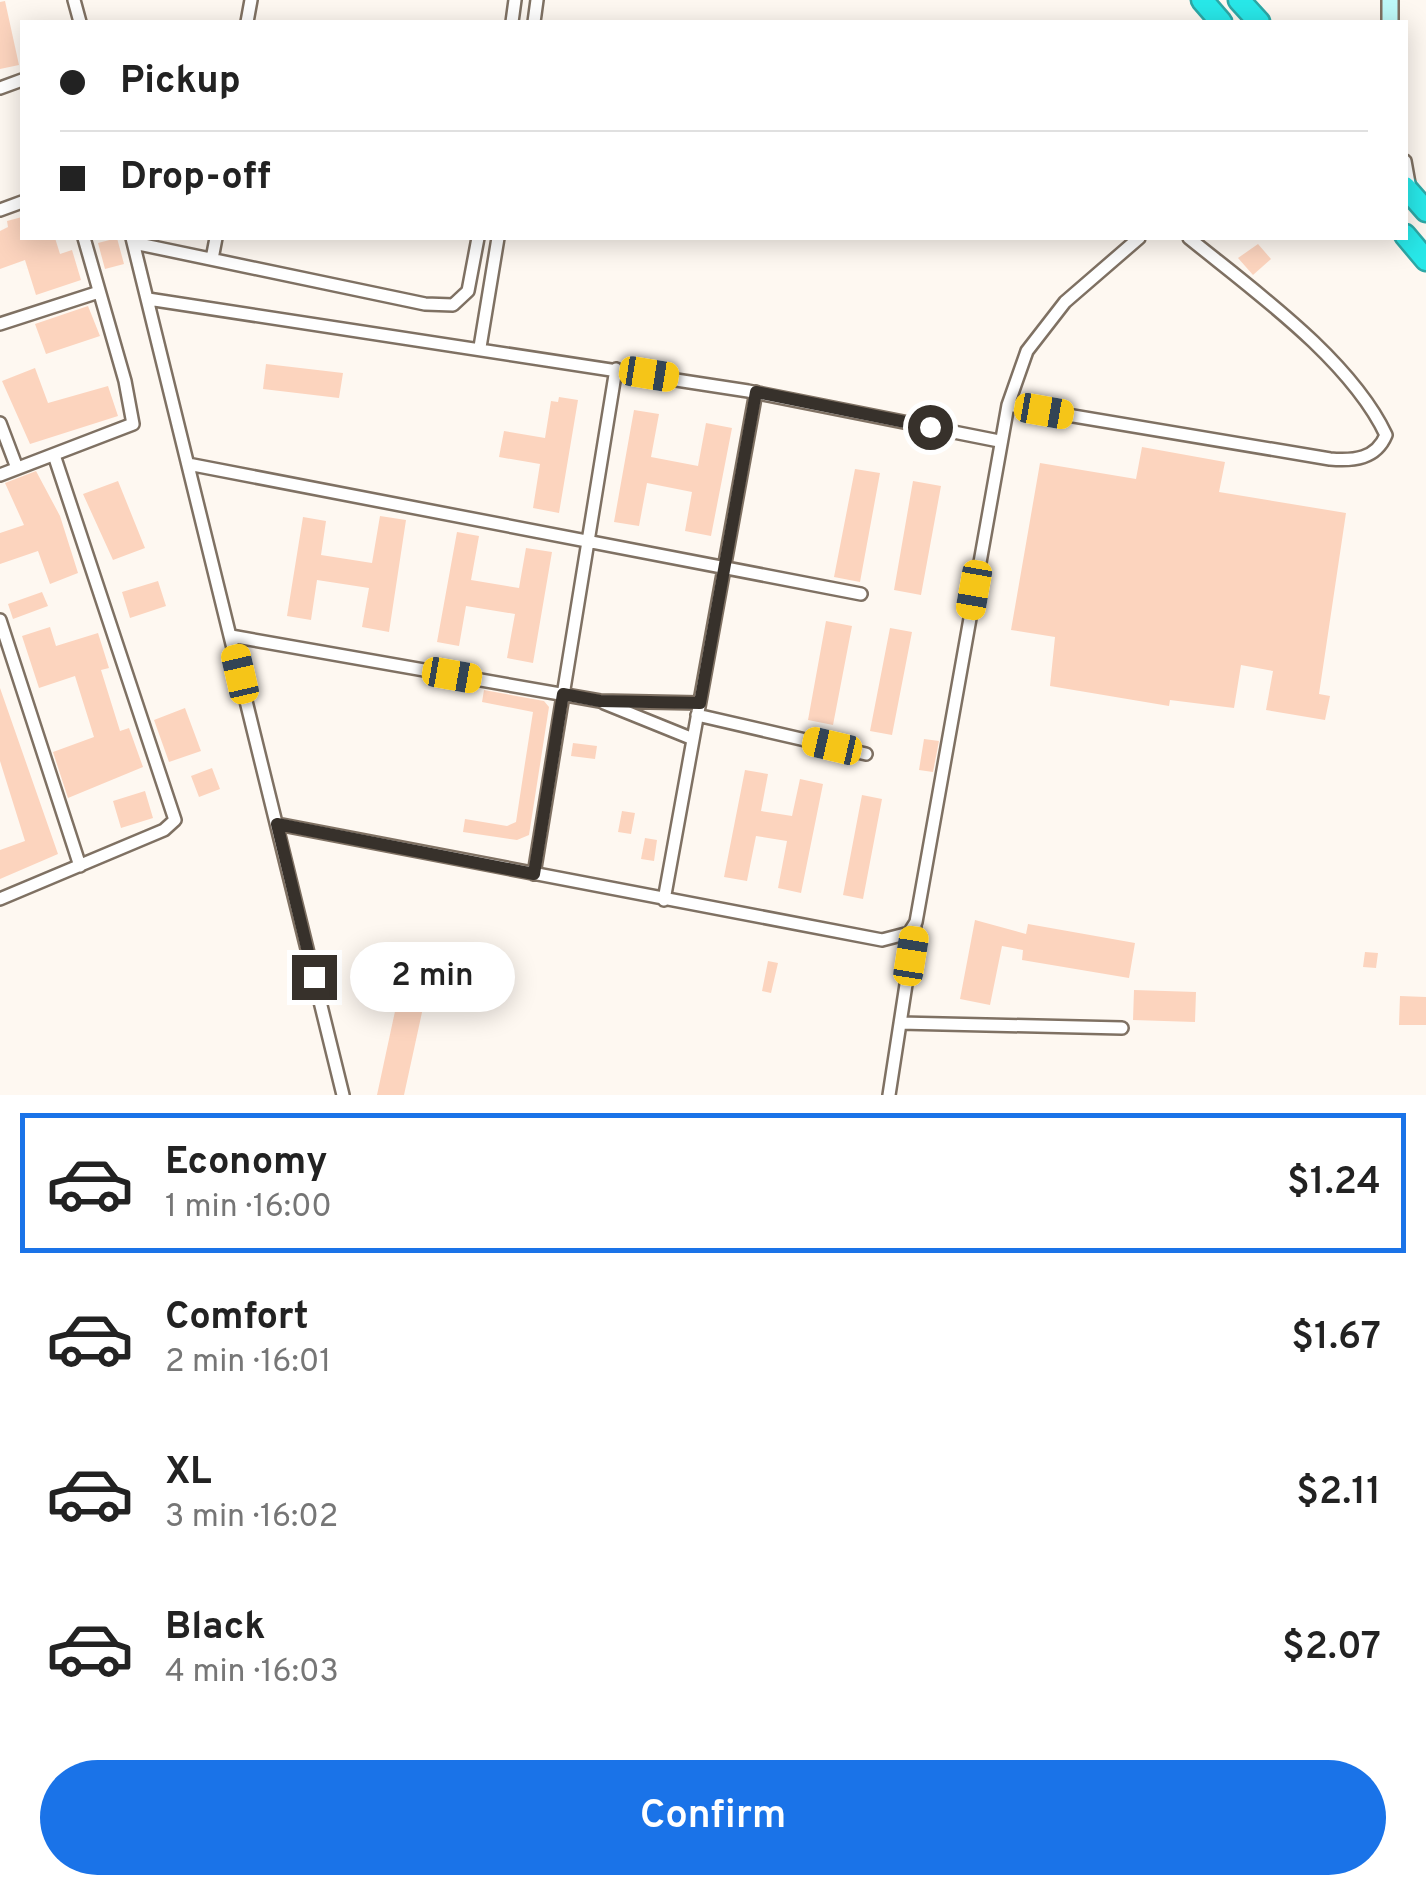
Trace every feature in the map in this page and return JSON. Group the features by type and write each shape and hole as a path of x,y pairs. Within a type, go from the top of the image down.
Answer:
{"highway":[{"path":"1202,0 1219,20"},
{"path":"1239,0 1257,20"},
{"path":"1408,190 1426,211"},
{"path":"1408,239 1426,260"}],"street":[{"path":"0,474 126,428 134,419 85,240"},
{"path":"344,1095 133,240 425,304 453,305 468,291 478,240"},
{"path":"212,259 216,240"},
{"path":"480,346 498,240"},
{"path":"889,1095 1008,405 1027,352 1065,302 1137,240"},
{"path":"1008,405 1341,460 1351,461 1378,450 1386,434 1354,385 1261,297 1191,240"},
{"path":"0,324 98,292"},
{"path":"148,299 480,346 756,392 1000,441"},
{"path":"534,874 616,369"},
{"path":"664,900 756,392"},
{"path":"0,423 17,468"},
{"path":"0,899 164,830 176,820 54,455"},
{"path":"188,464 861,594"},
{"path":"0,620 80,866"},
{"path":"231,636 600,701 698,709 866,754"},
{"path":"600,701 693,739"},
{"path":"277,824 882,940 899,938 916,922"},
{"path":"900,1023 1122,1028"}],"building":[{"path":"5,1 19,65 0,69 0,2"},
{"path":"20,218 20,240 56,240 60,254 72,250 81,280 36,295 25,260 0,269 0,231 8,227 7,221"},
{"path":"118,240 124,264 105,269 98,243"},
{"path":"1258,244 1271,259 1253,275 1238,258"},
{"path":"88,306 100,336 46,354 35,324"},
{"path":"266,364 343,373 339,398 263,389"},
{"path":"35,368 48,403 108,386 118,416 30,444 2,381"},
{"path":"559,397 578,400 559,513 533,508 540,464 499,457 504,431 545,438 551,401 558,402"},
{"path":"634,410 659,414 651,457 698,466 706,423 732,428 711,536 685,531 692,492 647,483 639,526 614,522"},
{"path":"1142,447 1225,462 1219,492 1346,513 1319,694 1330,696 1325,720 1266,710 1273,671 1241,665 1234,708 1170,700 1169,706 1050,686 1055,637 1011,630 1040,463 1136,479"},
{"path":"855,469 880,473 860,582 834,577"},
{"path":"36,471 60,516 78,573 50,584 38,551 0,564 0,533 24,525 5,483"},
{"path":"118,481 145,548 113,560 83,494"},
{"path":"913,481 941,486 921,595 894,590"},
{"path":"380,516 406,520 389,632 362,627 369,588 317,580 311,620 287,616 303,517 326,521 321,555 372,563"},
{"path":"457,532 479,536 471,580 519,588 526,548 552,552 533,663 507,658 515,614 466,606 459,646 437,642"},
{"path":"158,581 166,606 130,618 122,592"},
{"path":"42,592 48,606 13,619 8,604"},
{"path":"826,621 852,626 833,725 808,720"},
{"path":"50,627 56,646 98,633 109,668 101,670 120,731 129,728 143,767 68,798 53,752 94,737 75,676 39,688 22,636"},
{"path":"890,628 912,632 892,735 870,731"},
{"path":"0,688 58,854 0,879 0,850 25,841 0,761"},
{"path":"484,690 544,701 549,707 529,835 517,840 463,832 465,819 507,826 516,822 533,712 482,702"},
{"path":"185,708 201,751 169,762 154,720"},
{"path":"924,739 939,741 933,772 919,770"},
{"path":"573,743 597,746 595,759 571,756"},
{"path":"212,768 220,789 199,797 191,776"},
{"path":"745,770 768,774 761,811 792,816 800,779 823,784 801,893 778,888 787,841 756,836 747,881 724,877"},
{"path":"145,791 153,818 121,828 113,801"},
{"path":"862,795 882,799 863,899 843,895"},
{"path":"622,811 635,813 631,834 618,832"},
{"path":"645,838 657,840 654,861 641,859"},
{"path":"975,920 1026,934 1028,924 1135,943 1129,978 1022,960 1023,950 1002,946 990,1005 960,999"},
{"path":"1365,952 1378,953 1376,968 1363,967"},
{"path":"768,961 778,963 771,993 762,991"},
{"path":"400,988 426,994 404,1095 377,1095"},
{"path":"1134,990 1196,992 1195,1022 1133,1020"},
{"path":"1400,996 1426,997 1426,1025 1399,1025"}],"route":[{"path":"314,977 277,824 534,874 563,694 600,701 700,703 756,392 930,427"}]}
